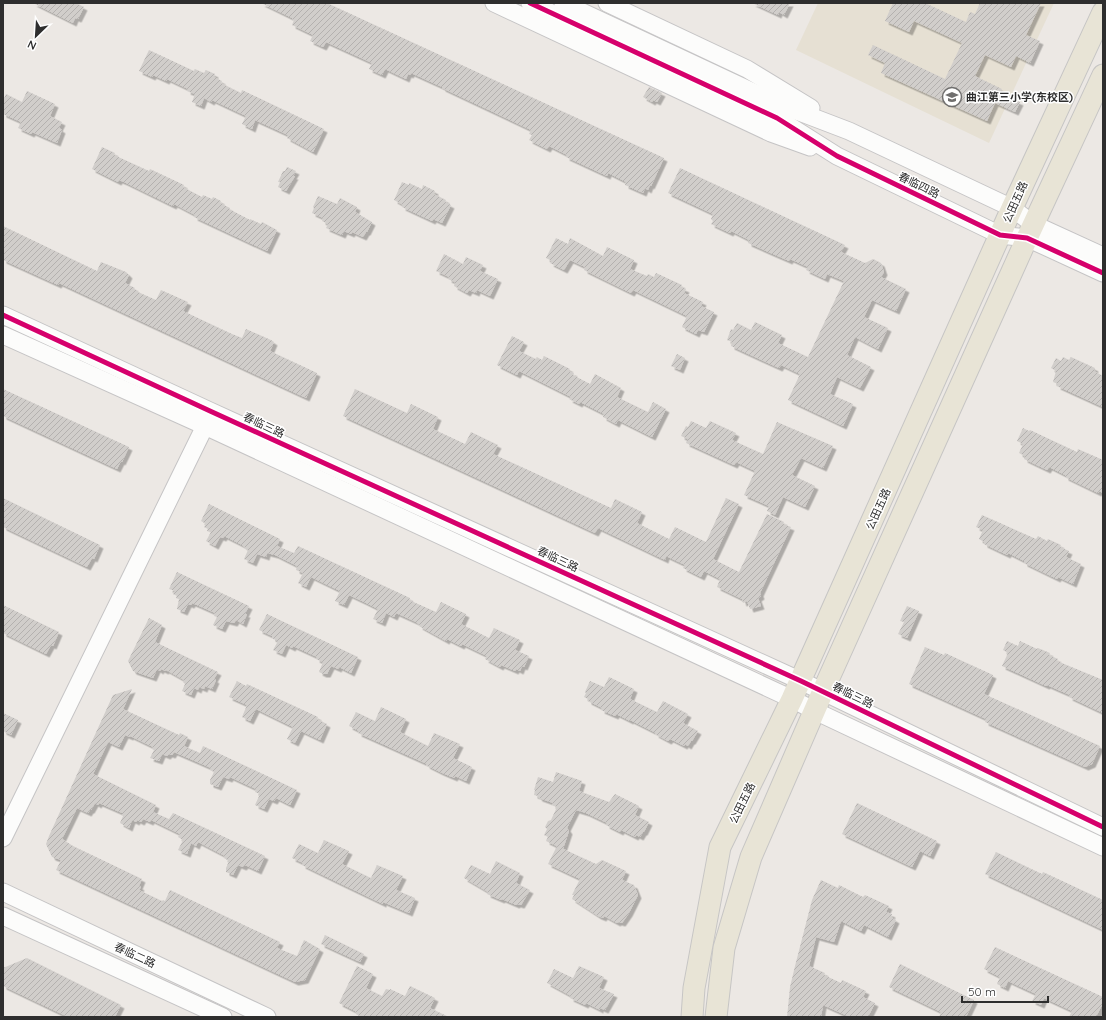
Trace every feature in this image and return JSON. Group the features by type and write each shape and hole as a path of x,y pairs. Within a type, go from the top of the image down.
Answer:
{"main road":[{"name":"公田五路","path":"692,1017 694,988 720,847 797,690 1012,208 1103,12"},
{"path":"716,1017 724,948 751,857 814,711 1030,231 1103,75"}],"street":[{"path":"494,3 771,133 837,156"},
{"path":"530,3 736,91"},
{"path":"563,3 736,91"},
{"path":"608,3 747,69 849,131"},
{"name":"春临四路","path":"736,91 837,156 1000,235 1030,231 1103,256"},
{"name":"春临四路","path":"736,91 781,104 849,131 1012,208 1030,231 1103,273"},
{"name":"春临三路","path":"3,315 207,419"},
{"name":"春临三路","path":"3,335 207,419 797,690 823,691 1103,827"},
{"path":"3,838 207,419"},
{"name":"春临三路","path":"797,690 814,711 1103,847"},
{"name":"春临二路","path":"3,892 267,1017"},
{"name":"春临二路","path":"3,916 224,1017"}],"shaded area":[{"name":"曲江第三小学(东校区)","path":"818,3 1054,3 989,143 796,50"}],"building":[{"path":"33,3 76,3 84,7 78,19 75,18 73,23"},
{"path":"261,3 327,3 664,158 651,186 650,185 648,190 645,188 643,193 625,185 626,182 608,173 607,176 566,157 567,155 549,146 547,149 529,140 532,135 529,134 531,130 442,87 411,73 410,75 408,74 406,79 385,69 382,75 369,69 372,63 326,42 323,47 310,41 313,35 292,25 294,20 292,18"},
{"path":"752,3 790,3 784,15 779,12 778,15"},
{"path":"893,3 925,3 966,22 970,12 975,14 980,3 1041,3 1026,35 1040,41 1030,63 1016,56 1011,67 985,55 975,76 1002,89 999,93 1020,102 1015,112 995,103 987,121 881,73 885,63 868,55 873,45 945,79 962,43 914,21 909,32 885,21"},
{"path":"149,50 194,71 195,69 204,73 206,70 215,74 214,77 222,81 221,83 241,93 242,90 324,129 313,152 287,138 288,135 255,120 252,129 242,124 246,116 212,100 211,102 204,98 201,106 192,102 195,94 187,91 188,89 167,79 166,81 153,75 152,77 139,71"},
{"path":"649,87 662,93 657,102 653,100 652,102 643,97"},
{"path":"27,91 55,104 50,116 62,122 59,128 62,130 57,143 32,132 31,134 18,128 21,122 3,114 3,101 6,94 22,102"},
{"path":"102,147 115,153 114,155 149,171 150,169 184,185 183,187 202,197 203,195 212,199 213,197 221,201 220,203 230,208 229,209 250,220 261,224 262,222 277,230 267,251 194,217 195,215 174,204 173,206 124,182 119,180 118,182 92,169"},
{"path":"287,167 296,171 293,176 295,176 286,191 278,187 280,182 278,182 283,171 285,171"},
{"path":"680,168 845,245 841,252 865,263 873,259 881,263 884,272 881,277 906,289 896,311 872,300 864,317 888,328 878,349 855,337 847,355 871,367 860,388 837,377 830,394 853,404 843,426 788,400 800,374 781,365 779,368 731,346 732,342 727,340 731,329 733,330 737,323 751,330 755,322 782,335 778,343 808,357 844,281 827,274 825,279 806,270 808,267 766,251 748,243 749,240 731,231 730,233 711,224 713,221 711,219 713,214 668,193"},
{"path":"402,182 409,185 409,183 422,189 423,185 435,191 434,194 446,200 445,202 451,205 442,223 433,219 432,221 402,207 403,205 394,200"},
{"path":"318,196 337,204 340,198 357,207 355,212 372,222 363,237 352,232 351,234 344,231 342,235 326,228 328,224 322,221 323,218 312,213"},
{"path":"3,226 97,271 101,262 126,272 129,275 125,283 135,288 134,289 138,292 156,300 161,290 188,302 183,311 232,334 242,338 246,329 271,340 274,342 270,351 317,373 306,398 59,283 58,285 3,260"},
{"path":"556,238 568,244 570,238 603,256 607,247 634,260 630,269 647,276 648,274 654,277 656,273 682,285 681,287 686,289 684,293 703,302 701,306 714,312 704,332 698,330 696,334 682,327 687,316 633,290 631,293 584,270 585,267 570,260 564,270 550,263 552,261 546,258"},
{"path":"444,254 463,264 466,257 483,265 480,271 498,279 490,296 477,290 476,293 469,290 467,293 454,286 455,282 448,279 449,277 436,271"},
{"path":"512,336 524,342 519,351 536,359 537,357 542,360 544,356 570,369 568,371 574,373 573,375 590,384 595,374 621,388 617,397 648,412 653,402 666,409 652,437 618,420 616,424 603,417 604,414 580,402 579,404 569,399 571,397 519,371 517,375 497,365"},
{"path":"677,354 685,358 680,370 671,366"},
{"path":"1063,357 1069,360 1071,357 1095,368 1094,371 1103,376 1103,407 1057,386 1058,384 1053,382 1056,371 1051,368 1056,358 1061,361"},
{"path":"3,389 129,447 122,462 121,461 117,469 3,416"},
{"path":"355,389 407,413 411,404 438,417 433,429 465,444 471,432 498,445 493,454 611,508 615,499 642,512 637,523 669,539 675,527 706,542 726,498 739,504 713,559 739,572 767,514 784,522 783,524 791,527 760,593 761,596 758,598 761,606 750,609 747,601 743,603 742,599 717,587 720,579 704,571 701,577 683,568 685,565 666,556 665,560 598,528 595,533 343,416"},
{"path":"691,421 706,428 710,421 736,433 732,440 763,454 777,422 833,446 823,468 801,458 792,475 815,486 805,507 783,497 775,515 767,511 769,506 744,495 755,471 736,462 734,465 686,443 688,439 681,436 686,426 688,427"},
{"path":"1023,428 1077,452 1078,449 1103,460 1103,493 1099,491 1098,493 1065,477 1065,475 1049,467 1047,470 1024,459 1025,456 1019,453 1023,444 1017,441"},
{"path":"3,498 100,545 94,559 92,558 87,567 3,527"},
{"path":"209,504 280,539 277,546 294,553 298,546 410,598 409,600 436,612 441,602 466,614 461,624 489,638 494,628 520,640 515,650 529,656 524,667 522,666 520,671 516,669 515,671 501,665 500,667 485,659 487,656 462,644 461,646 447,639 446,641 419,626 420,625 416,622 396,613 394,617 386,613 382,623 373,619 378,609 349,595 344,605 335,601 340,591 311,577 306,587 298,583 303,573 296,570 297,566 275,555 267,553 266,557 257,554 253,563 244,559 248,550 242,545 224,536 223,538 220,537 215,546 206,541 211,532 207,531 208,529 204,527 206,524 201,521"},
{"path":"982,515 1036,539 1038,536 1047,541 1048,539 1061,545 1060,547 1069,551 1066,557 1081,564 1073,584 1058,577 1057,579 1024,563 1024,561 1008,553 1007,555 984,544 984,542 979,539 983,530 976,527"},
{"path":"177,572 249,606 245,614 247,614 243,624 236,620 234,623 226,621 222,629 213,625 217,617 214,616 215,613 197,605 192,603 191,605 188,604 184,612 177,609 179,599 173,594 175,591 169,589"},
{"path":"3,605 59,632 53,646 51,645 46,654 3,633"},
{"path":"907,606 919,611 907,638 898,634 904,622 900,621"},
{"path":"267,614 358,657 351,673 339,667 338,669 331,666 327,674 323,674 319,672 323,662 316,659 317,657 293,646 292,648 286,645 282,654 273,650 278,641 272,638 272,636 259,630"},
{"path":"149,618 162,625 155,642 218,672 214,679 216,680 212,689 205,686 204,689 199,687 198,690 194,688 191,695 182,691 185,684 183,682 184,680 166,670 161,669 160,671 157,669 153,678 133,671 128,661"},
{"path":"1007,641 1018,646 1020,641 1037,649 1038,648 1050,653 1049,655 1058,659 1057,661 1103,680 1103,713 1069,697 1070,695 1002,666 1008,653 1003,650"},
{"path":"925,647 944,655 945,653 993,675 984,694 1100,746 1092,764 1085,767 985,722 986,719 909,684"},
{"path":"609,677 634,689 630,699 657,712 663,701 688,714 683,723 698,731 688,746 685,744 684,746 670,739 668,741 630,720 601,710 602,708 588,701 588,699 584,697 590,681 604,687"},
{"path":"237,681 246,686 247,684 318,717 317,719 327,724 320,740 301,731 295,743 287,739 293,727 256,709 250,721 242,717 247,705 229,697"},
{"path":"132,689 123,709 179,735 180,733 188,737 184,746 200,753 203,746 297,790 290,805 276,798 274,801 269,799 264,809 255,805 260,794 255,792 256,789 230,777 229,779 223,777 218,787 210,784 210,780 214,772 210,770 211,768 174,752 172,755 169,754 167,756 162,754 159,761 150,758 154,750 152,749 153,747 125,735 119,747 108,742 93,774 156,805 153,812 169,819 173,813 265,856 258,871 245,865 243,867 238,865 233,875 226,872 229,861 224,858 225,856 198,842 196,846 191,843 187,854 178,850 183,840 178,837 180,834 151,820 150,822 143,819 141,822 132,820 129,828 120,823 123,816 122,813 99,803 98,805 95,803 88,813 77,808 62,839 73,846 142,879 139,890 162,901 165,901 170,890 280,942 277,948 297,956 304,940 320,949 305,980 295,982 56,870 61,860 52,857 46,844 49,836 113,695"},
{"path":"381,707 406,719 400,732 428,746 434,733 460,744 453,758 472,767 466,781 440,772 426,765 427,764 358,733 359,731 349,726 356,712 375,721"},
{"path":"3,713 18,720 11,735 3,731"},
{"path":"556,772 582,781 579,791 609,802 615,794 639,806 635,815 649,822 644,832 640,837 636,835 635,837 621,830 620,832 606,825 607,823 576,810 567,828 569,831 563,849 546,841 548,837 544,835 547,829 545,827 548,821 551,820 557,807 552,805 553,803 534,795 534,790 538,777 553,782"},
{"path":"857,803 937,841 930,856 920,851 912,867 842,834"},
{"path":"324,840 349,851 342,864 371,878 377,865 403,876 396,890 415,898 409,913 383,902 383,904 302,865 303,863 292,858 299,844 318,853"},
{"path":"557,846 596,864 602,860 626,871 622,880 634,885 638,895 622,923 617,923 604,916 603,918 598,916 572,899 574,895 572,895 580,879 548,864"},
{"path":"996,852 1042,874 1043,872 1103,900 1103,930 985,874"},
{"path":"496,861 520,873 516,883 530,890 521,905 516,905 487,894 488,892 464,878 471,865 490,874"},
{"path":"821,880 838,888 839,885 863,897 865,895 889,906 886,912 892,914 891,917 896,920 888,937 864,925 861,931 841,921 834,942 816,937 809,966 825,973 824,975 841,983 842,980 866,991 863,997 875,1003 868,1017 850,1017 823,1005 821,1017 787,1017 790,987 795,966 812,900"},
{"path":"325,935 364,954 360,962 321,944"},
{"path":"995,947 1103,997 1103,1003 1096,1017 1069,1017 1072,1011 1044,998 1041,1005 1032,1001 1036,994 1008,981 1005,988 997,984 1000,977 984,969"},
{"path":"27,958 121,1005 115,1017 68,1017 3,986 3,968"},
{"path":"900,964 974,1000 966,1017 939,1017 941,1012 889,987"},
{"path":"357,966 373,974 366,988 382,996 386,989 390,989 405,996 410,986 435,998 430,1008 449,1017 361,1017 356,1014 355,1011 339,1003"},
{"path":"579,966 604,977 599,988 614,994 605,1010 600,1008 600,1010 586,1003 585,1005 570,998 571,996 547,983 554,969 573,978"}],"cycle path":[{"path":"530,3 777,118 837,156 1000,235 1027,238 1103,273"},
{"path":"3,315 801,681 1103,827"}],"place":[{"name":"曲江第三小学(东校区)","path":"952,97"}]}
